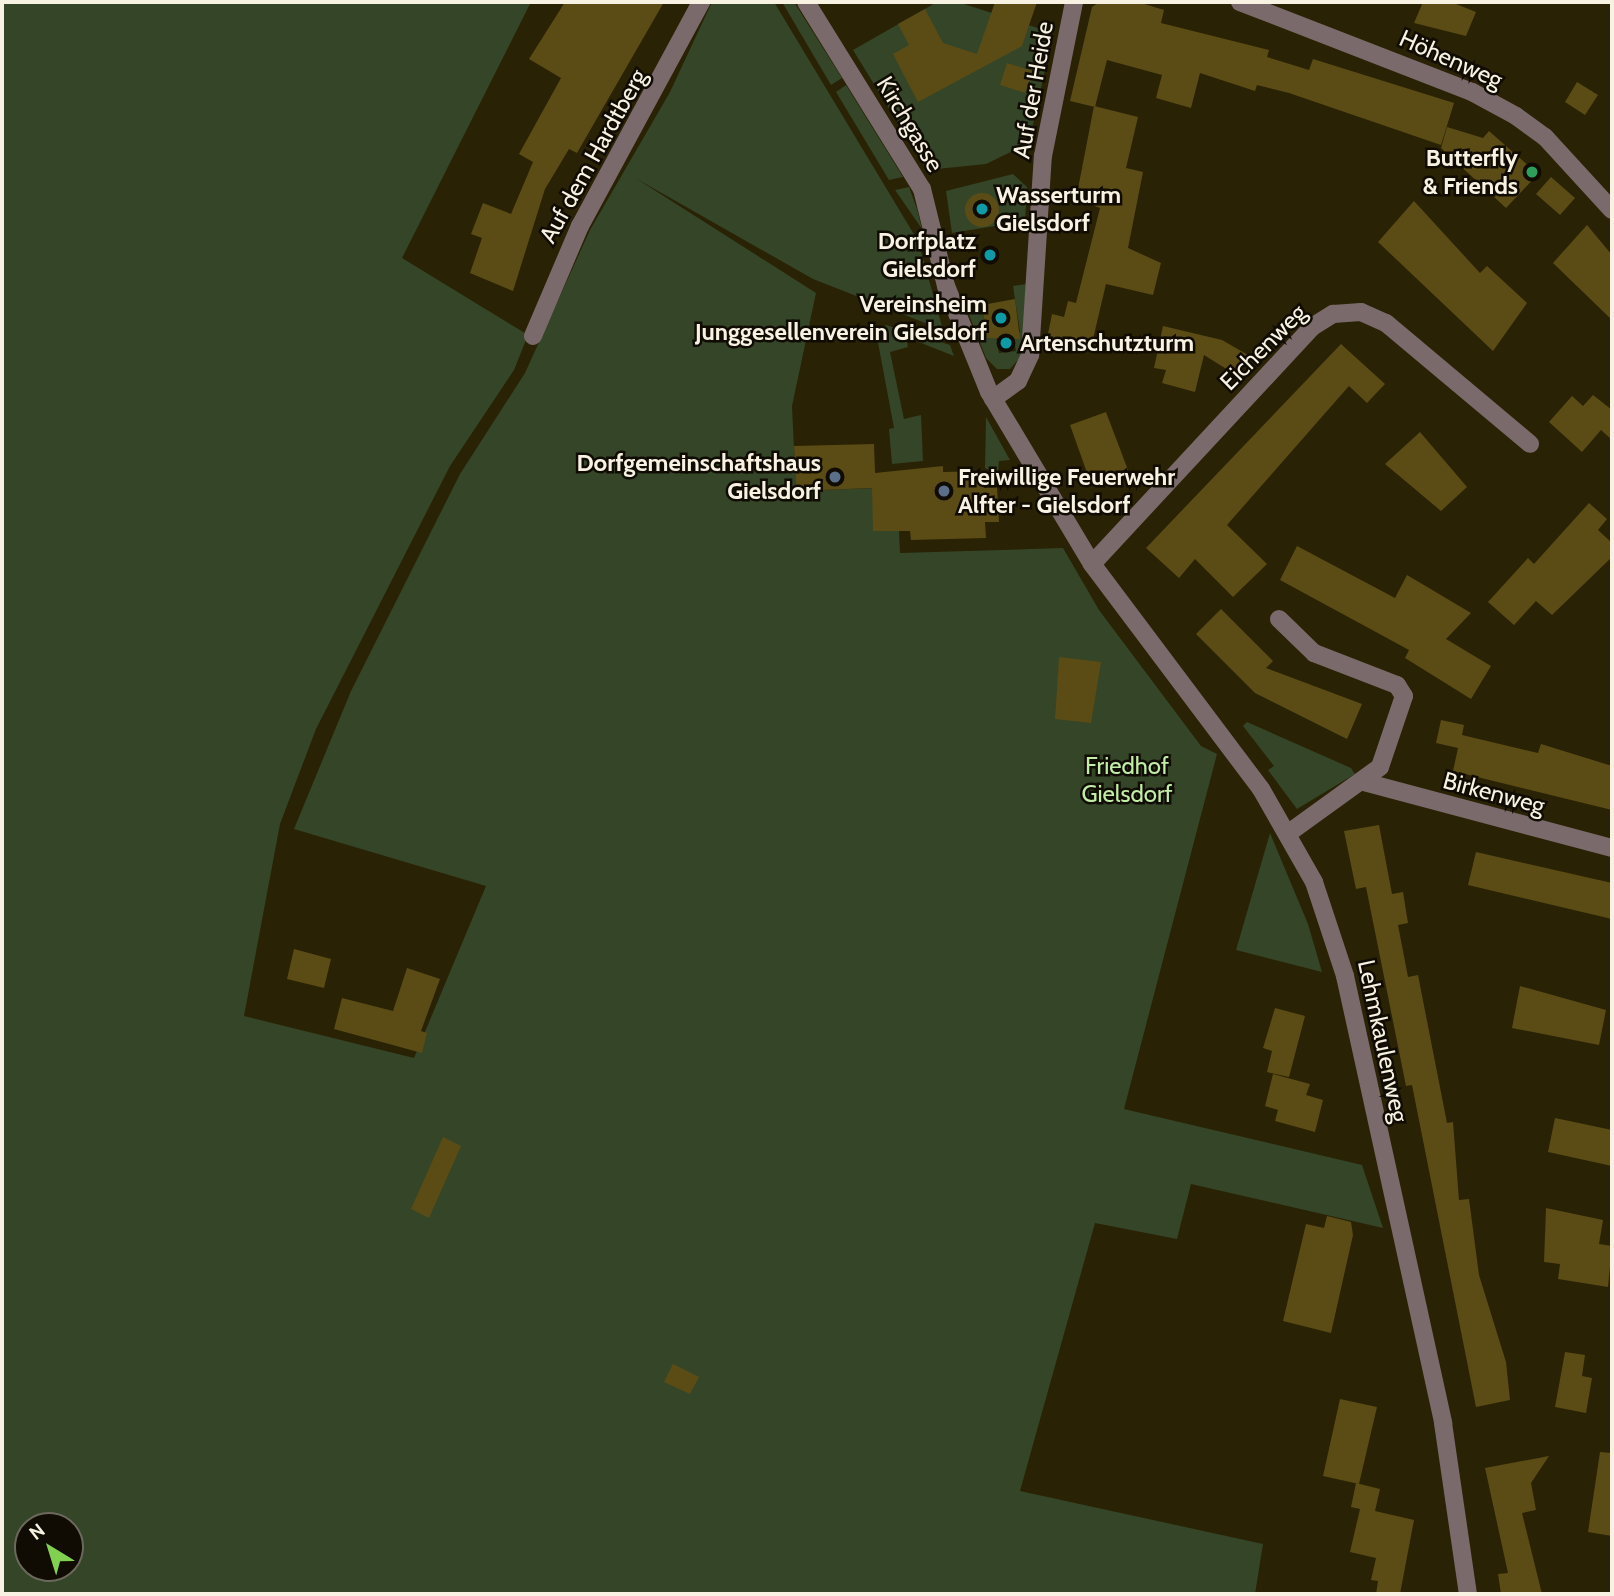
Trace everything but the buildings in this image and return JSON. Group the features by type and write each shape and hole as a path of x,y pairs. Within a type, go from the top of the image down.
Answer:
{"street":[{"name":"Auf dem Hardtberg","path":"533,336 580,226 701,2"},
{"name":"Kirchgasse","path":"806,2 922,189 960,329 993,399"},
{"name":"Auf der Heide","path":"993,399 1018,381 1030,355 1043,156 1074,2"},
{"name":"Höhenweg","path":"1240,2 1494,104 1545,137 1612,210"},
{"name":"Eichenweg","path":"1092,564 1312,327 1333,314 1361,312 1386,323 1530,444"},
{"path":"993,399 1092,564"},
{"name":"Lehmkaulenweg","path":"1092,564 1290,832 1322,904 1356,1020 1445,1435 1468,1594"},
{"path":"1279,619 1314,653 1397,685 1404,696 1389,750 1364,782 1290,832"},
{"name":"Birkenweg","path":"1364,782 1612,848"}],"green space":[{"name":"Friedhof Gielsdorf","path":"2,2 531,2 402,258 528,335 514,370 450,466 316,729 280,824 244,1016 414,1058 486,886 294,829 351,691 460,474 525,373 590,230 670,92 712,2 774,2 918,241 943,330 813,279 637,179 816,293 792,406 796,491 875,488 873,531 899,531 900,553 1063,548 1099,610 1201,746 1217,754 1124,1109 1362,1165 1383,1228 1191,1184 1177,1239 1095,1223 1020,1491 1263,1544 1255,1594 2,1594"},
{"path":"782,2 794,2 842,78 831,85"},
{"path":"937,2 958,2 1053,33 1031,134 1021,147 986,164 927,170 853,50"},
{"path":"846,85 903,177 889,180 836,92"},
{"path":"1013,174 1027,187 1025,221 952,233 946,191"},
{"path":"909,187 917,209 922,229 895,190"},
{"path":"1026,284 1022,355 1010,369 997,369 986,358 966,307 982,305 987,337 996,336 999,353 1016,351 1013,333 1020,332 1013,286"},
{"path":"886,325 950,345 954,356 906,337 908,347 890,352 904,419 921,415 923,461 892,464 889,429 894,428 876,332"},
{"path":"986,417 1010,460 999,461 998,474 985,468"},
{"path":"1247,722 1351,768 1355,774 1297,809 1268,770 1274,766 1243,726"},
{"path":"1270,833 1308,924 1322,972 1236,950"}],"place":[{"name":"Butterfly & Friends","path":"1532,172"},
{"name":"Wasserturm Gielsdorf","path":"982,209"},
{"name":"Dorfplatz Gielsdorf","path":"990,255"},
{"name":"Vereinsheim Junggesellenverein Gielsdorf","path":"1001,318"},
{"name":"Artenschutzturm","path":"1006,343"},
{"name":"Dorfgemeinschaftshaus Gielsdorf","path":"835,477"},
{"name":"Freiwillige Feuerwehr Alfter - Gielsdorf","path":"944,491"}]}
